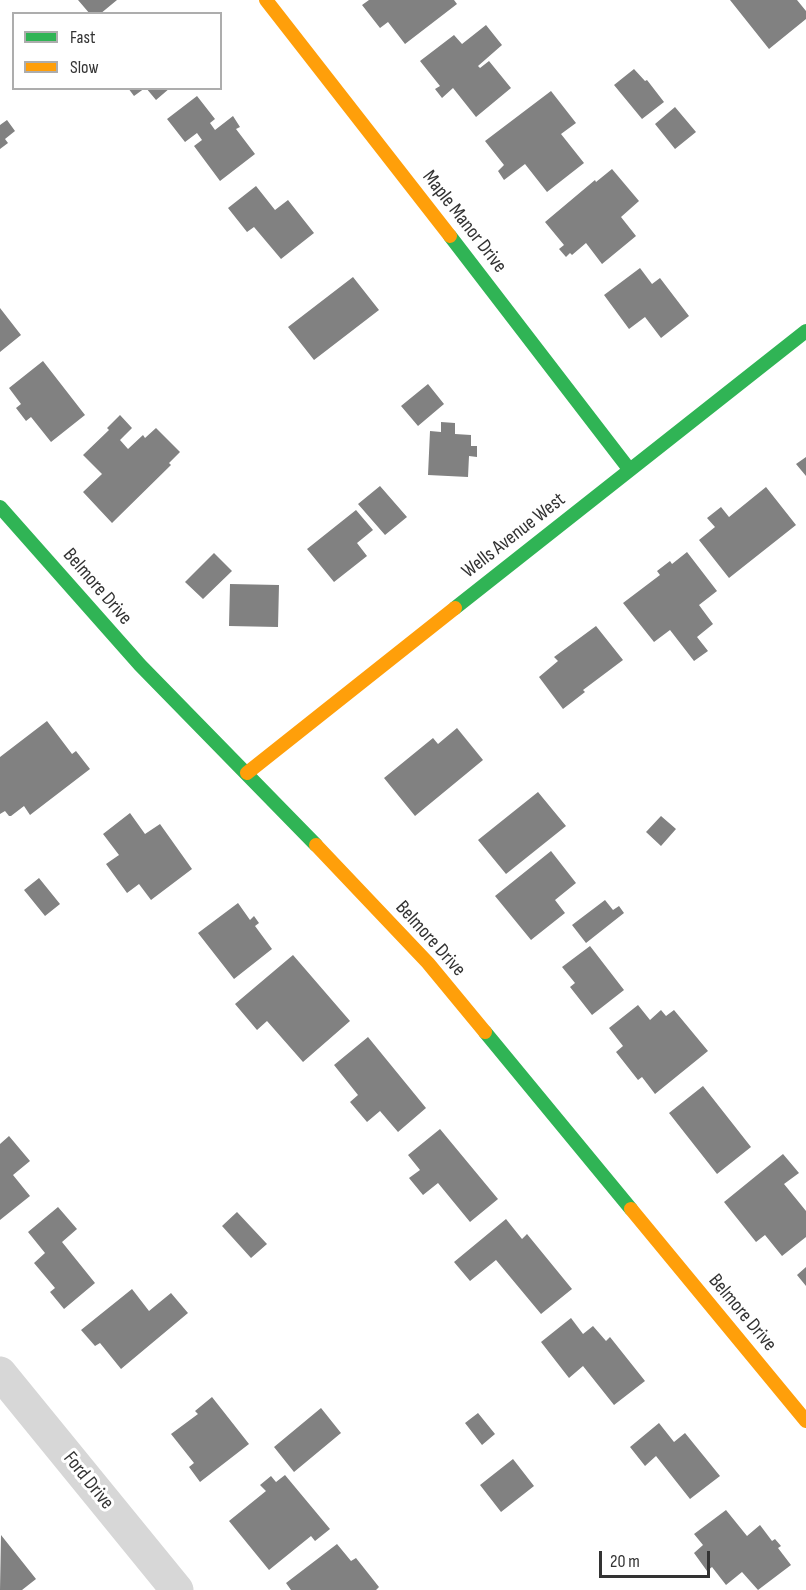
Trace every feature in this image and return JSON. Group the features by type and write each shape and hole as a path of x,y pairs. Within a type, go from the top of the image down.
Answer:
{"street":[{"name":"Maple Manor Drive","path":"266,0 489,285 629,469"},
{"name":"Wells Avenue West","path":"247,773 806,331"},
{"name":"Belmore Drive","path":"0,507 140,665 429,963 806,1421"},
{"name":"Ford Drive","path":"0,1373 177,1590"}],"building":[{"path":"78,0 117,0 102,12 88,12"},
{"path":"369,0 454,0 457,4 405,44 388,22 380,28 362,5"},
{"path":"730,0 797,0 806,11 806,19 769,49"},
{"path":"486,25 502,45 478,66 480,68 489,61 511,88 476,117 453,88 442,98 435,89 440,86 420,61 454,35 462,44"},
{"path":"634,69 645,81 647,80 664,102 642,119 614,85"},
{"path":"130,90 142,90 134,96"},
{"path":"148,90 168,90 156,100"},
{"path":"551,91 576,123 561,134 584,163 547,192 525,164 504,180 498,171 504,165 485,141"},
{"path":"197,96 215,119 210,123 215,130 233,116 240,127 236,129 255,154 220,181 194,146 202,140 197,133 185,142 167,119"},
{"path":"675,107 696,132 675,149 655,124"},
{"path":"7,120 15,131 5,139 8,143 0,149 0,125"},
{"path":"612,169 639,201 621,217 636,236 602,264 586,243 572,255 570,253 566,257 559,249 564,245 545,222 595,180 596,182"},
{"path":"256,186 275,210 288,200 314,233 281,259 254,227 247,232 228,208"},
{"path":"640,268 652,284 660,278 689,316 661,338 645,317 629,329 604,295"},
{"path":"353,277 379,310 314,360 288,327"},
{"path":"0,308 21,335 0,352"},
{"path":"43,361 85,415 51,442 31,417 26,421 16,408 21,404 9,388"},
{"path":"428,384 444,404 418,426 401,406"},
{"path":"120,415 132,428 120,440 128,449 143,435 145,438 156,428 180,452 169,463 171,465 112,523 83,492 102,474 83,455 109,430 107,428"},
{"path":"441,422 455,423 455,434 471,435 471,446 477,446 477,457 469,456 468,477 428,475 430,431 441,432"},
{"path":"806,457 806,476 796,464"},
{"path":"380,486 407,517 385,535 358,504"},
{"path":"766,487 796,525 729,578 699,540 715,527 707,518 721,507 729,517"},
{"path":"356,510 373,530 357,543 367,556 334,582 307,549"},
{"path":"687,552 717,591 699,605 713,624 697,637 708,651 694,661 670,630 654,642 623,603 660,575 657,571 670,561 672,564"},
{"path":"214,553 232,571 203,599 185,582"},
{"path":"230,584 279,585 278,627 229,626"},
{"path":"596,626 623,660 583,690 585,692 563,709 539,677 558,661 554,657"},
{"path":"47,721 72,754 76,751 90,769 30,815 24,806 11,816 5,811 0,814 0,757"},
{"path":"457,728 483,760 415,816 384,778 433,738 438,744"},
{"path":"538,792 566,826 506,874 478,840"},
{"path":"130,813 145,834 160,824 192,869 151,900 139,884 127,893 106,864 119,855 103,834"},
{"path":"661,816 676,829 661,846 646,832"},
{"path":"551,851 576,883 555,900 565,913 531,940 495,896"},
{"path":"39,878 60,904 45,916 24,890"},
{"path":"605,900 613,910 619,906 624,913 586,943 572,925"},
{"path":"238,903 250,920 254,916 259,923 255,926 272,949 234,979 198,933"},
{"path":"590,946 624,990 592,1015 570,987 575,983 562,967"},
{"path":"293,955 350,1021 303,1062 267,1021 257,1030 235,1004"},
{"path":"638,1005 650,1020 661,1010 666,1016 674,1010 708,1051 655,1094 642,1077 638,1080 616,1052 623,1046 609,1028"},
{"path":"368,1037 426,1108 398,1132 380,1111 367,1122 350,1102 358,1095 334,1065"},
{"path":"703,1086 751,1147 717,1174 669,1113"},
{"path":"440,1129 498,1199 470,1222 438,1183 423,1195 409,1178 420,1170 408,1155"},
{"path":"9,1136 30,1161 13,1175 30,1196 0,1220 0,1144"},
{"path":"783,1154 799,1173 784,1184 806,1211 806,1237 782,1256 765,1235 756,1242 724,1202"},
{"path":"58,1207 77,1229 62,1242 95,1283 64,1309 50,1292 55,1288 34,1263 45,1253 28,1232"},
{"path":"237,1212 267,1244 251,1258 222,1226"},
{"path":"506,1219 522,1239 527,1234 572,1289 541,1314 496,1260 470,1281 454,1262"},
{"path":"806,1267 806,1286 797,1275"},
{"path":"132,1289 149,1311 171,1293 188,1313 121,1369 100,1343 95,1346 81,1330"},
{"path":"571,1318 583,1334 593,1326 606,1341 610,1337 645,1381 614,1405 583,1366 569,1378 541,1342"},
{"path":"212,1397 249,1444 200,1482 189,1467 194,1463 171,1434 198,1414 195,1411"},
{"path":"321,1408 341,1433 294,1472 274,1447"},
{"path":"478,1413 495,1434 482,1445 465,1423"},
{"path":"659,1423 674,1442 685,1433 720,1476 690,1499 656,1456 645,1466 630,1447"},
{"path":"513,1459 534,1486 501,1512 480,1485"},
{"path":"285,1475 330,1529 315,1541 311,1536 269,1570 229,1521 266,1491 260,1485 271,1476 276,1482"},
{"path":"726,1510 747,1536 760,1525 772,1541 775,1539 781,1546 778,1548 791,1565 758,1590 742,1572 726,1585 712,1567 707,1571 694,1553 703,1545 694,1534"},
{"path":"1,1535 36,1579 22,1590 0,1590"},
{"path":"337,1544 351,1561 356,1558 379,1587 376,1590 291,1590 286,1583"}],"traffic: fast":[{"path":"450,236 629,469"},
{"path":"455,608 806,331"},
{"path":"0,507 140,665 316,845"},
{"path":"485,1032 631,1209"}],"traffic: slow":[{"path":"266,0 450,236"},
{"path":"247,773 455,608"},
{"path":"316,845 428,963 485,1032"},
{"path":"631,1209 806,1421"}]}
